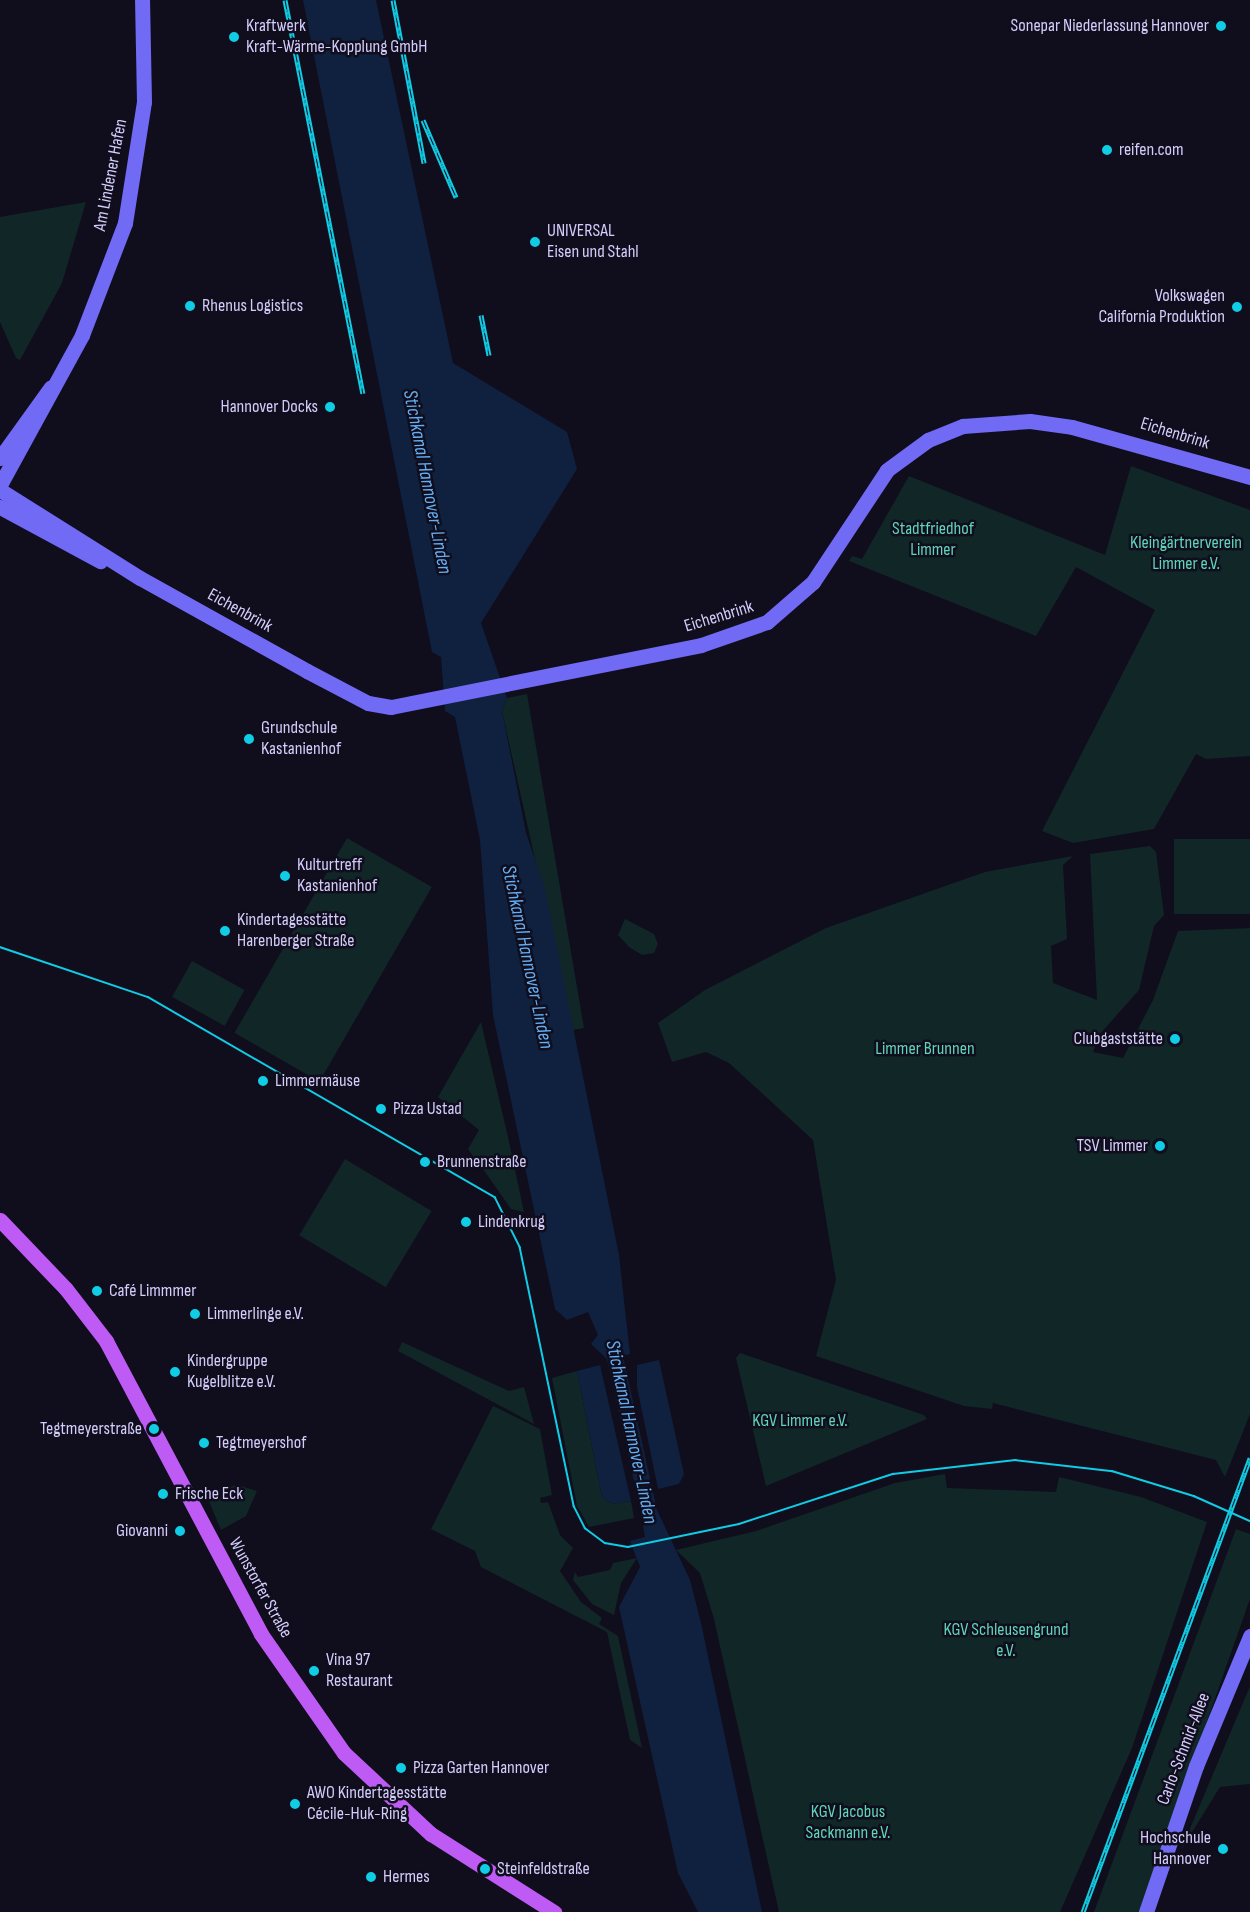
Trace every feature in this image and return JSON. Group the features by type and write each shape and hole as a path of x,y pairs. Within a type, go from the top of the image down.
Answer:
{"main road":[{"name":"Am Lindener Hafen","path":"0,488 104,285 127,213 144,102 142,0"},
{"name":"Am Lindener Hafen","path":"0,458 27,414 57,380"},
{"name":"Eichenbrink","path":"0,507 140,578 368,703 391,707 505,687 701,645 767,622 813,582 886,470 928,440 963,426 1030,421 1072,427 1250,477"},
{"name":"Eichenbrink","path":"0,488 140,578"},
{"name":"Wunstorfer Straße","path":"0,1220 66,1290 106,1341 261,1634 344,1753 431,1834 554,1912"},
{"name":"Carlo-Schmid-Allee","path":"1146,1912 1196,1766 1250,1636"}],"green space":[{"path":"86,202 62,283 20,360 16,358 0,322 0,217"},
{"path":"1131,466 1250,510 1250,756 1206,759 1196,754 1154,829 1073,843 1042,831 1155,610 1076,567 1036,636 849,561 852,556 862,559 909,476 1105,555"},
{"path":"527,694 584,1028 573,1030 502,711 507,698"},
{"path":"347,838 432,887 319,1082 235,1033"},
{"path":"1174,839 1250,839 1250,914 1174,914"},
{"name":"Limmer Brunnen","path":"1150,846 1156,852 1164,915 1154,926 1139,990 1099,1035 1093,1052 1123,1058 1153,1000 1178,931 1250,928 1250,1414 1225,1477 1216,1460 993,1403 992,1409 964,1406 816,1356 836,1280 813,1140 729,1063 706,1052 672,1062 658,1023 705,990 826,928 985,872 1073,856 1063,865 1067,939 1051,946 1053,983 1097,1000 1090,854"},
{"path":"625,919 654,934 658,944 654,953 642,955 629,947 618,935"},
{"path":"192,961 244,990 225,1026 172,997"},
{"path":"481,1022 524,1212 511,1209 483,1169 468,1164 473,1156 468,1149 479,1130 438,1097"},
{"path":"345,1159 432,1211 386,1287 299,1235"},
{"path":"402,1342 509,1391 524,1387 534,1424 398,1351"},
{"name":"KGV Limmer e.V.","path":"740,1353 924,1415 927,1419 766,1486 736,1358"},
{"path":"577,1371 602,1497 612,1504 631,1501 634,1518 589,1527 577,1506 552,1378"},
{"path":"493,1406 540,1429 552,1495 540,1498 541,1503 548,1502 560,1535 573,1548 560,1571 581,1602 602,1618 599,1624 618,1636 642,1748 630,1740 607,1632 481,1567 475,1551 431,1529"},
{"name":"KGV Schleusengrund e.V.","path":"945,1474 947,1488 1056,1492 1059,1477 1141,1497 1207,1522 1132,1748 1060,1912 779,1912 714,1619 700,1573 676,1550 756,1531 895,1483"},
{"path":"238,1485 257,1491 246,1516 221,1530 205,1492"},
{"path":"1236,1529 1250,1534 1250,1599 1140,1912 1094,1912"},
{"path":"637,1558 621,1583 614,1615 592,1604 573,1580 575,1572 578,1577 610,1570 613,1563"},
{"path":"1250,1686 1250,1784 1220,1787 1181,1850"}],"water":[{"name":"Stichkanal Hannover-Linden","path":"303,0 376,0 453,363 567,432 577,469 481,623 507,698 502,711 526,833 545,888 619,1255 630,1354 623,1356 657,1510 690,1580 701,1623 762,1912 698,1912 678,1873 619,1607 640,1567 630,1541 645,1537 641,1513 607,1359 591,1344 598,1335 588,1312 567,1320 555,1309 493,1015 480,840 455,717 445,711 441,657 432,652"},
{"path":"659,1360 684,1474 679,1484 658,1489 637,1387 637,1365"},
{"path":"600,1365 631,1501 612,1504 602,1497 577,1371"}],"tram line":[{"path":"0,947 148,997 495,1197 520,1247 574,1506 585,1528 605,1543 628,1547 739,1524 893,1474 1015,1460 1112,1471 1194,1496 1250,1521"}],"railway":[{"path":"285,0 363,393"},
{"path":"393,0 424,163"},
{"path":"423,120 456,197"},
{"path":"481,315 489,355"},
{"path":"1083,1912 1250,1458"}],"place":[{"name":"Sonepar Niederlassung Hannover","path":"1221,26"},
{"name":"Kraftwerk Kraft-Wärme-Kopplung GmbH","path":"234,37"},
{"name":"reifen.com","path":"1107,150"},
{"name":"UNIVERSAL Eisen und Stahl","path":"535,242"},
{"name":"Rhenus Logistics","path":"190,306"},
{"name":"Volkswagen California Produktion","path":"1237,307"},
{"name":"Hannover Docks","path":"330,407"},
{"name":"Grundschule Kastanienhof","path":"249,739"},
{"name":"Kulturtreff Kastanienhof","path":"285,876"},
{"name":"Kindertagesstätte Harenberger Straße","path":"225,931"},
{"name":"Clubgaststätte","path":"1175,1039"},
{"name":"Limmermäuse","path":"263,1081"},
{"name":"Pizza Ustad","path":"381,1109"},
{"name":"TSV Limmer","path":"1160,1146"},
{"name":"Brunnenstraße","path":"425,1162"},
{"name":"Lindenkrug","path":"466,1222"},
{"name":"Café Limmmer","path":"97,1291"},
{"name":"Limmerlinge e.V.","path":"195,1314"},
{"name":"Kindergruppe Kugelblitze e.V.","path":"175,1372"},
{"name":"Tegtmeyerstraße","path":"154,1429"},
{"name":"Tegtmeyershof","path":"204,1443"},
{"name":"Frische Eck","path":"163,1494"},
{"name":"Giovanni","path":"180,1531"},
{"name":"Vina 97 Restaurant","path":"314,1671"},
{"name":"Pizza Garten Hannover","path":"401,1768"},
{"name":"AWO Kindertagesstätte Cécile-Huk-Ring","path":"295,1804"},
{"name":"Hochschule Hannover","path":"1223,1849"},
{"name":"Steinfeldstraße","path":"485,1869"},
{"name":"Hermes","path":"371,1877"}],"park label":[{"name":"Stadtfriedhof Limmer","path":"933,540"},
{"name":"Kleingärtnerverein Limmer e.V.","path":"1186,554"},
{"name":"KGV Jacobus Sackmann e.V.","path":"848,1823"}]}
